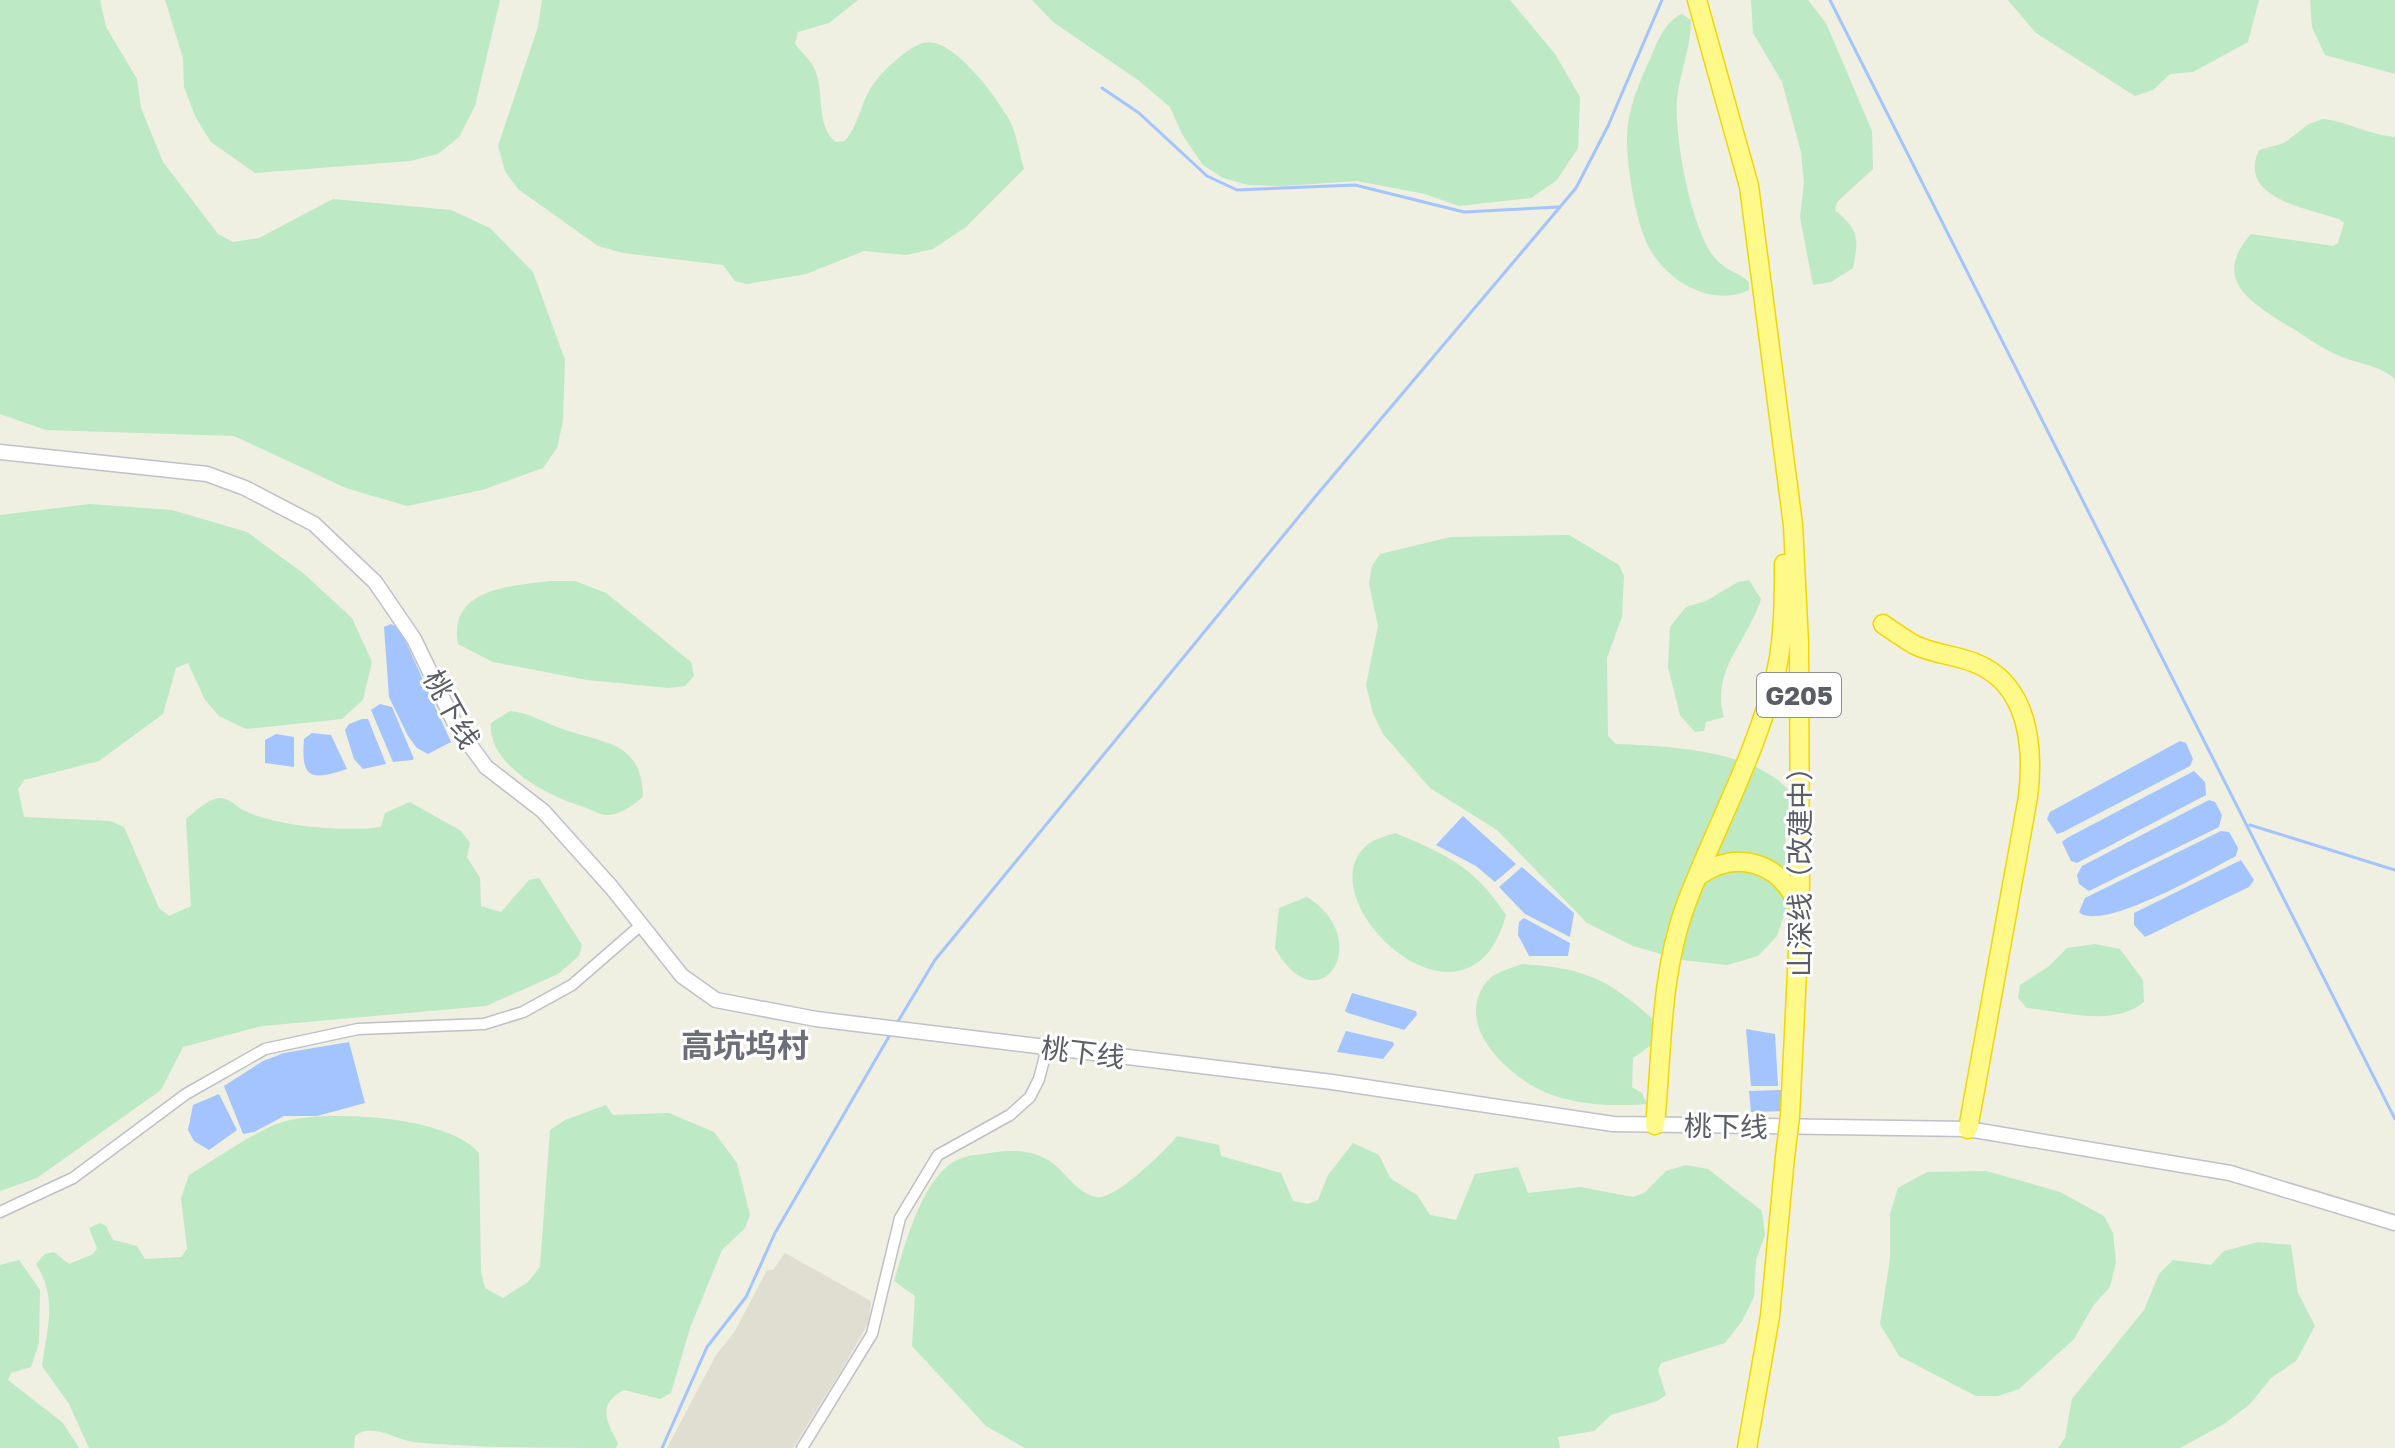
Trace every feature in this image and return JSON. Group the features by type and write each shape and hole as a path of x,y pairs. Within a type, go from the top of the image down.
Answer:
{"highway":[{"name":"山深线（改建中）","path":"1697,0 1749,186 1793,525 1799,643 1800,959 1794,1068 1770,1316 1747,1448"},
{"path":"1655,1125 1663,1015 1675,940 1757,737 1778,664 1784,576 1782,432"},
{"path":"1883,624 1916,646 1978,664 2002,682 2019,705 2028,729 2032,763 2028,797 1968,1129"},
{"path":"1700,875 1716,863 1734,860 1773,870 1790,885 1800,910"}],"main road":[{"name":"桃下线","path":"0,452 207,474 245,488 314,524 375,582 414,639 456,726 486,767 543,811 682,976 716,1000 732,1005 1047,1048 1332,1082 1613,1124 1968,1129 2230,1173 2395,1223"}],"street":[{"path":"0,1212 73,1178 186,1094 265,1049 358,1029 484,1024 523,1012 572,985 641,925"},
{"path":"802,1448 872,1334 900,1218 938,1155 1010,1115 1030,1097 1039,1079 1047,1048"}],"shaded area":[{"path":"785,1253 871,1301 869,1322 842,1369 793,1448 667,1448 716,1355 735,1331 767,1270 773,1270"}],"green space":[{"path":"0,0 100,0 106,27 137,79 141,108 163,162 218,234 233,242 259,238 333,199 451,210 490,228 533,272 565,360 563,421 557,448 543,468 482,490 407,506 346,488 234,436 46,430 0,414"},
{"path":"165,0 500,0 475,106 459,137 438,154 410,161 255,173 211,142 196,118 184,87 183,58"},
{"path":"542,0 858,0 829,23 798,32 795,44 815,70 829,135 836,142 845,141 873,84 905,53 917,45 934,43 946,48 971,68 992,94 1013,128 1024,169 966,227 933,249 906,255 864,251 806,274 747,284 735,281 723,265 623,253 598,246 518,189 505,171 498,146 538,27"},
{"path":"1032,0 1510,0 1555,54 1580,97 1578,148 1557,180 1531,198 1459,206 1425,194 1357,181 1248,185 1223,178 1203,165 1182,134 1170,107 1138,80 1053,22"},
{"path":"1751,0 1808,0 1826,23 1872,131 1873,169 1837,202 1835,210 1855,235 1853,268 1831,282 1813,285 1800,217 1804,182 1801,152 1782,82 1753,33"},
{"path":"2008,0 2259,0 2248,42 2193,72 2170,74 2153,90 2135,96 2036,33"},
{"path":"2310,0 2395,0 2395,74 2325,55 2312,27"},
{"path":"1682,14 1691,20 1677,99 1681,158 1692,205 1706,245 1719,262 1749,282 1749,290 1736,295 1708,294 1670,273 1651,251 1633,196 1627,139 1631,107 1659,38 1671,21"},
{"path":"2323,119 2395,137 2395,379 2381,370 2327,350 2271,315 2248,297 2235,276 2235,263 2251,234 2333,246 2338,243 2344,223 2278,198 2266,190 2258,179 2255,166 2259,150 2284,143 2309,124"},
{"path":"90,504 172,510 247,532 303,573 352,618 372,662 363,700 342,719 246,729 219,716 205,700 188,663 176,668 163,714 99,761 24,780 18,789 24,817 110,821 124,827 159,908 169,916 191,906 186,819 209,801 226,799 245,811 276,821 350,829 381,827 385,813 410,802 461,831 470,843 467,857 480,878 481,906 501,912 529,880 539,878 582,945 579,956 558,974 486,1006 262,1026 183,1047 161,1090 37,1178 0,1191 0,515"},
{"path":"1569,535 1619,565 1624,576 1622,617 1607,658 1608,736 1616,744 1685,749 1734,759 1757,767 1791,793 1785,829 1788,904 1777,936 1758,956 1727,965 1682,960 1633,946 1587,923 1497,830 1430,788 1383,734 1373,713 1366,685 1378,626 1369,584 1372,566 1380,554 1451,537"},
{"path":"1749,580 1761,599 1726,670 1721,700 1724,717 1706,722 1704,731 1695,732 1680,715 1668,667 1670,627 1686,607 1706,601 1738,582"},
{"path":"550,581 575,581 606,593 691,662 694,676 685,686 669,688 587,680 493,662 458,644 457,626 462,612 472,601 500,589"},
{"path":"510,711 603,741 627,753 641,778 643,797 624,811 607,815 552,795 537,786 509,765 492,738 491,723"},
{"path":"1395,833 1458,864 1482,885 1506,915 1486,954 1459,971 1428,969 1398,953 1373,928 1356,898 1353,869 1367,845"},
{"path":"1307,897 1327,915 1338,935 1339,953 1333,969 1322,978 1308,980 1292,970 1275,948 1279,908"},
{"path":"2095,944 2120,949 2143,980 2144,1002 2118,1014 2088,1016 2027,1008 2018,998 2020,985 2048,967 2067,948"},
{"path":"1522,964 1563,969 1595,978 1624,995 1656,1022 1653,1044 1633,1058 1632,1087 1642,1093 1647,1104 1602,1105 1558,1097 1531,1085 1494,1053 1478,1025 1476,1010 1479,995 1491,977"},
{"path":"606,1105 613,1115 669,1113 714,1132 737,1163 750,1215 745,1228 722,1250 690,1328 671,1393 660,1399 624,1390 610,1401 606,1414 618,1443 616,1448 438,1444 413,1442 368,1431 355,1436 354,1448 89,1448 69,1404 42,1366 49,1302 43,1277 36,1264 45,1254 54,1252 69,1264 93,1254 97,1248 89,1228 100,1223 106,1226 113,1240 137,1246 145,1259 181,1257 187,1249 181,1198 189,1175 276,1124 306,1118 359,1117 416,1124 442,1131 479,1153 481,1272 485,1288 503,1298 528,1282 540,1267 550,1130 565,1120"},
{"path":"1177,1136 1219,1145 1221,1156 1281,1173 1293,1201 1308,1204 1318,1200 1328,1175 1353,1143 1379,1155 1390,1178 1417,1195 1430,1215 1456,1220 1475,1174 1518,1167 1528,1193 1580,1187 1633,1197 1644,1193 1666,1171 1686,1165 1708,1169 1762,1211 1765,1235 1756,1260 1754,1297 1742,1321 1725,1343 1661,1363 1658,1370 1666,1395 1657,1401 1611,1415 1594,1431 1558,1437 1560,1448 1025,1448 986,1426 912,1346 915,1296 894,1281 925,1195 946,1167 962,1158 1019,1151 1048,1160 1090,1195 1105,1196 1139,1173"},
{"path":"1986,1171 2060,1192 2104,1216 2113,1233 2116,1262 2110,1287 2093,1306 2074,1339 2019,1389 1998,1396 1976,1396 1899,1356 1880,1324 1890,1259 1890,1214 1898,1188 1927,1172"},
{"path":"2258,1242 2291,1245 2298,1293 2315,1326 2296,1361 2271,1378 2250,1404 2224,1424 2180,1448 2058,1448 2065,1438 2072,1399 2144,1310 2159,1274 2173,1260 2211,1265 2224,1251"},
{"path":"19,1260 40,1290 39,1343 31,1367 11,1373 8,1380 63,1423 79,1448 0,1448 0,1265"}],"water":[{"path":"391,624 400,629 451,742 428,754 417,748 408,736 389,697 384,627"},
{"path":"380,704 392,707 414,759 393,762 371,710"},
{"path":"368,719 386,764 363,769 354,759 345,730 349,724"},
{"path":"312,733 331,735 347,769 324,775 310,774 303,752 304,739"},
{"path":"276,734 294,737 294,767 265,763 265,740"},
{"path":"2180,741 2186,743 2193,759 2190,766 2057,834 2047,819 2050,812"},
{"path":"2194,771 2205,782 2206,795 2077,863 2071,861 2062,842 2067,838"},
{"path":"2209,800 2215,802 2222,815 2219,827 2089,891 2079,884 2077,875 2082,866"},
{"path":"1463,816 1516,864 1495,882 1476,866 1436,845"},
{"path":"2221,831 2229,832 2238,848 2236,856 2131,907 2091,916 2079,912 2085,898"},
{"path":"2241,860 2254,880 2249,887 2145,937 2134,925 2134,913"},
{"path":"1522,867 1574,913 1570,937 1525,914 1499,887"},
{"path":"1524,918 1570,943 1568,956 1529,956 1518,935 1519,922"},
{"path":"1352,993 1416,1011 1417,1015 1404,1030 1348,1013 1345,1011"},
{"path":"1746,1029 1775,1034 1778,1086 1751,1086"},
{"path":"1346,1031 1393,1042 1394,1045 1383,1059 1337,1052"},
{"path":"349,1042 365,1103 317,1116 284,1116 254,1132 243,1134 224,1086 263,1061 284,1053"},
{"path":"1782,1090 1785,1111 1751,1112 1749,1091"},
{"path":"219,1094 237,1130 209,1150 194,1141 188,1130 193,1105"}],"waterway":[{"path":"897,1023 935,960 1315,497 1576,188 1608,126 1662,0"},
{"path":"1830,0 2395,1119"},
{"path":"1102,88 1139,113 1207,176 1237,190 1355,185 1464,212 1559,207"},
{"path":"2250,825 2395,870"},
{"path":"662,1448 707,1347 746,1297 775,1233 891,1033"}],"district":[{"name":"高坑坞村","path":"745,1045"}]}
